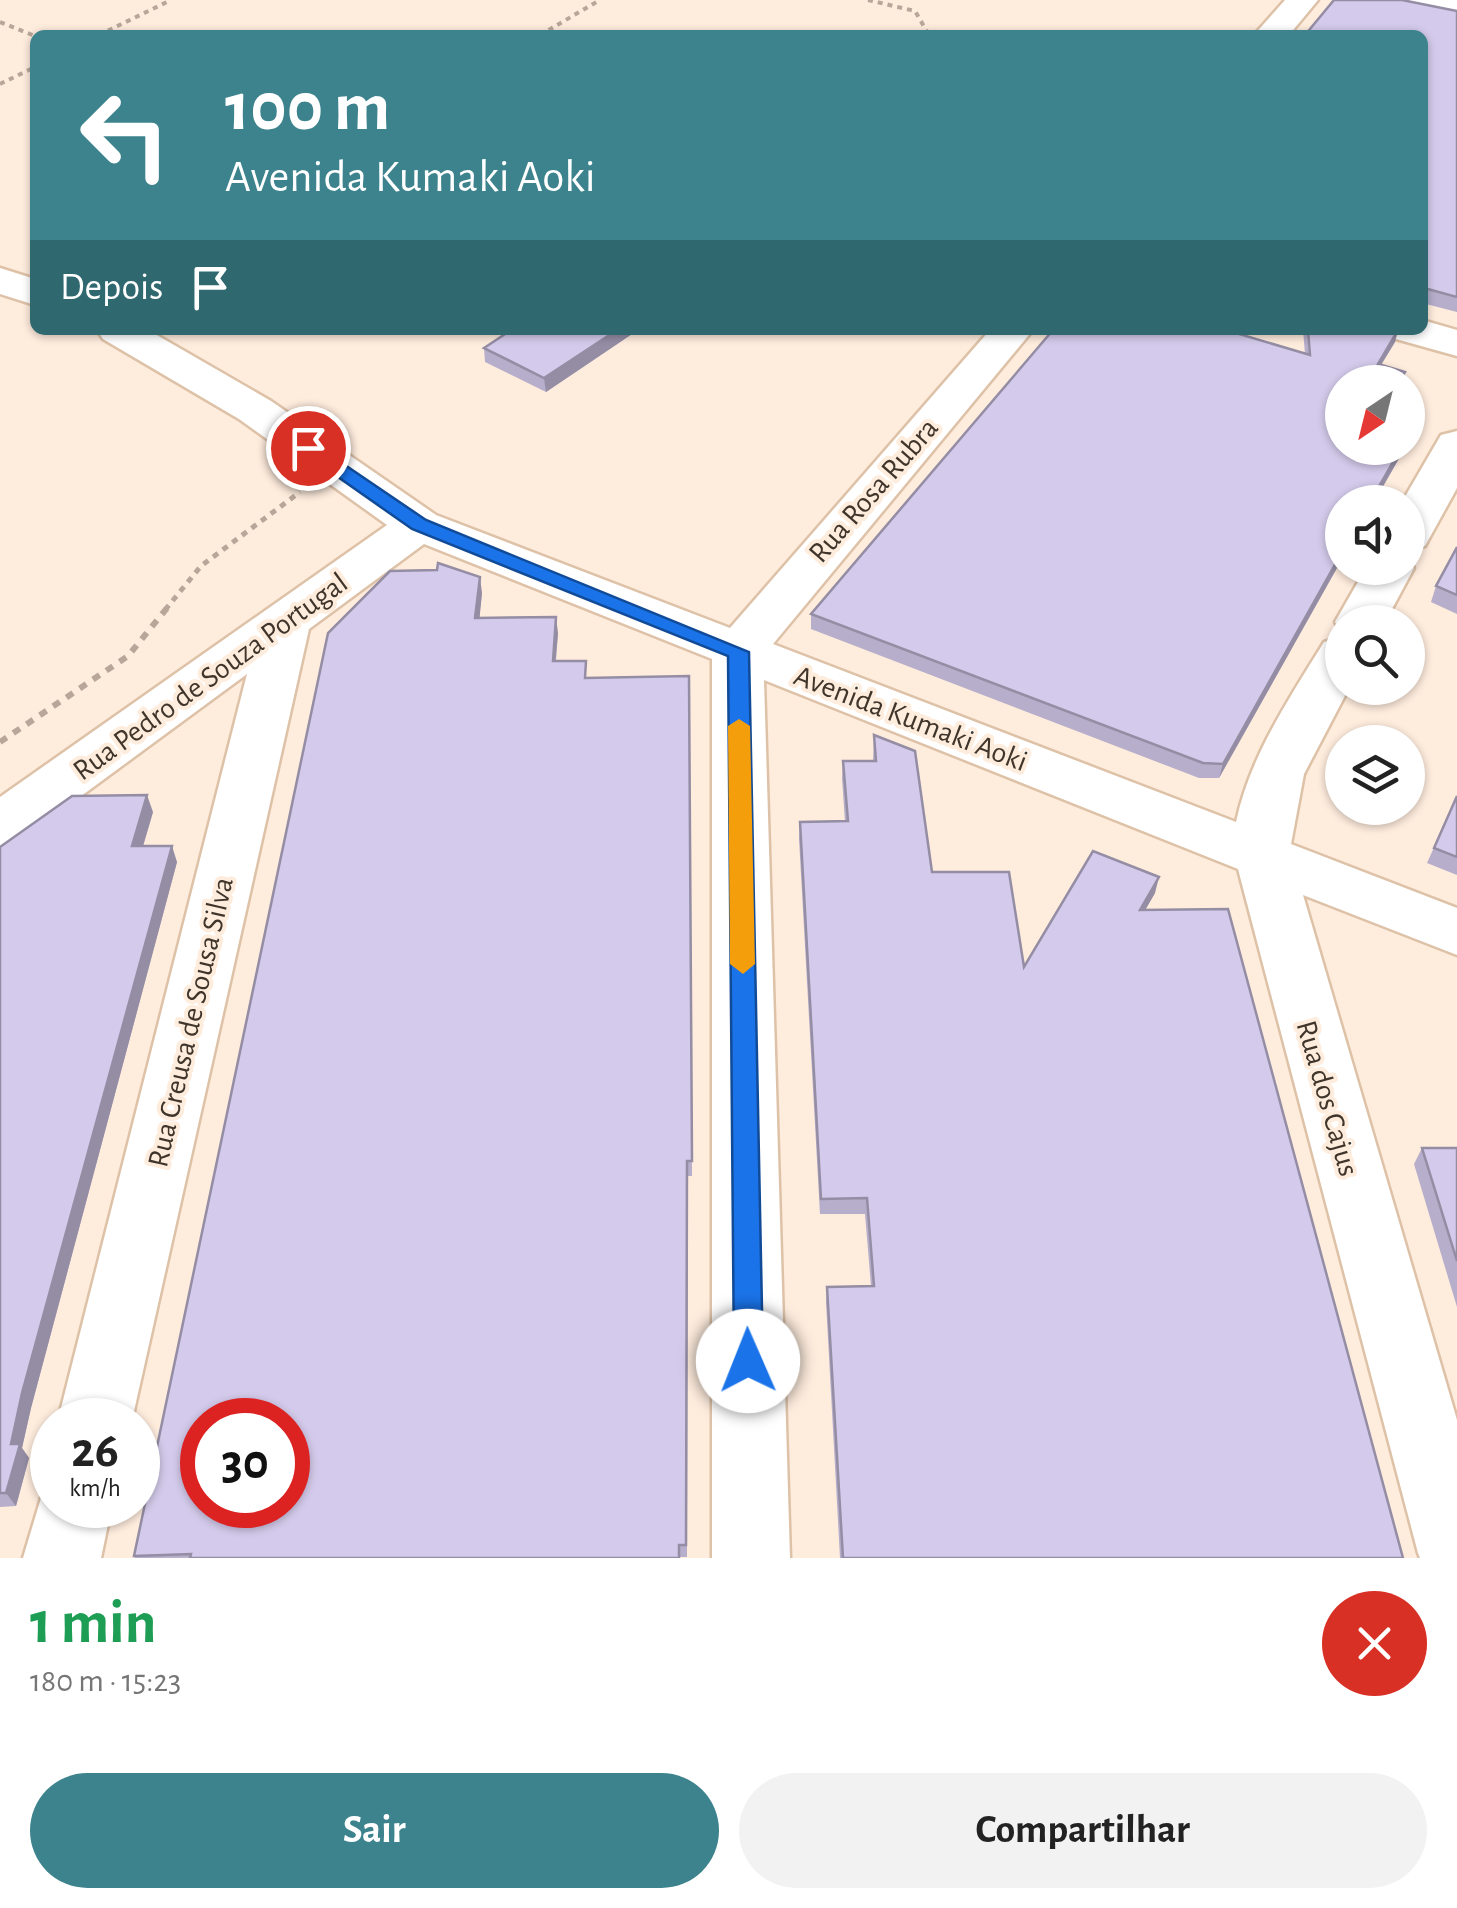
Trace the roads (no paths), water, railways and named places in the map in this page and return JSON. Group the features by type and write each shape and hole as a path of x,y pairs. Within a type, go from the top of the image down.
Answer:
{"street":[{"path":"1275,30 1302,0"},
{"path":"1408,0 1457,10"},
{"path":"0,280 30,290"},
{"name":"Avenida Kumaki Aoki","path":"127,335 255,410 419,524 1457,932"},
{"name":"Rua Rosa Rubra","path":"738,652 1008,335"},
{"path":"1428,335 1457,343"},
{"path":"1425,503 1457,444"},
{"name":"Rua Pedro de Souza Portugal","path":"0,826 419,524"},
{"name":"Rua Creusa de Sousa Silva","path":"100,1398 285,623"},
{"path":"738,652 751,1558"},
{"name":"Rua dos Cajus","path":"1325,687 1268,798 1261,829 1262,853 1457,1553"},
{"path":"62,1558 69,1528"}]}
